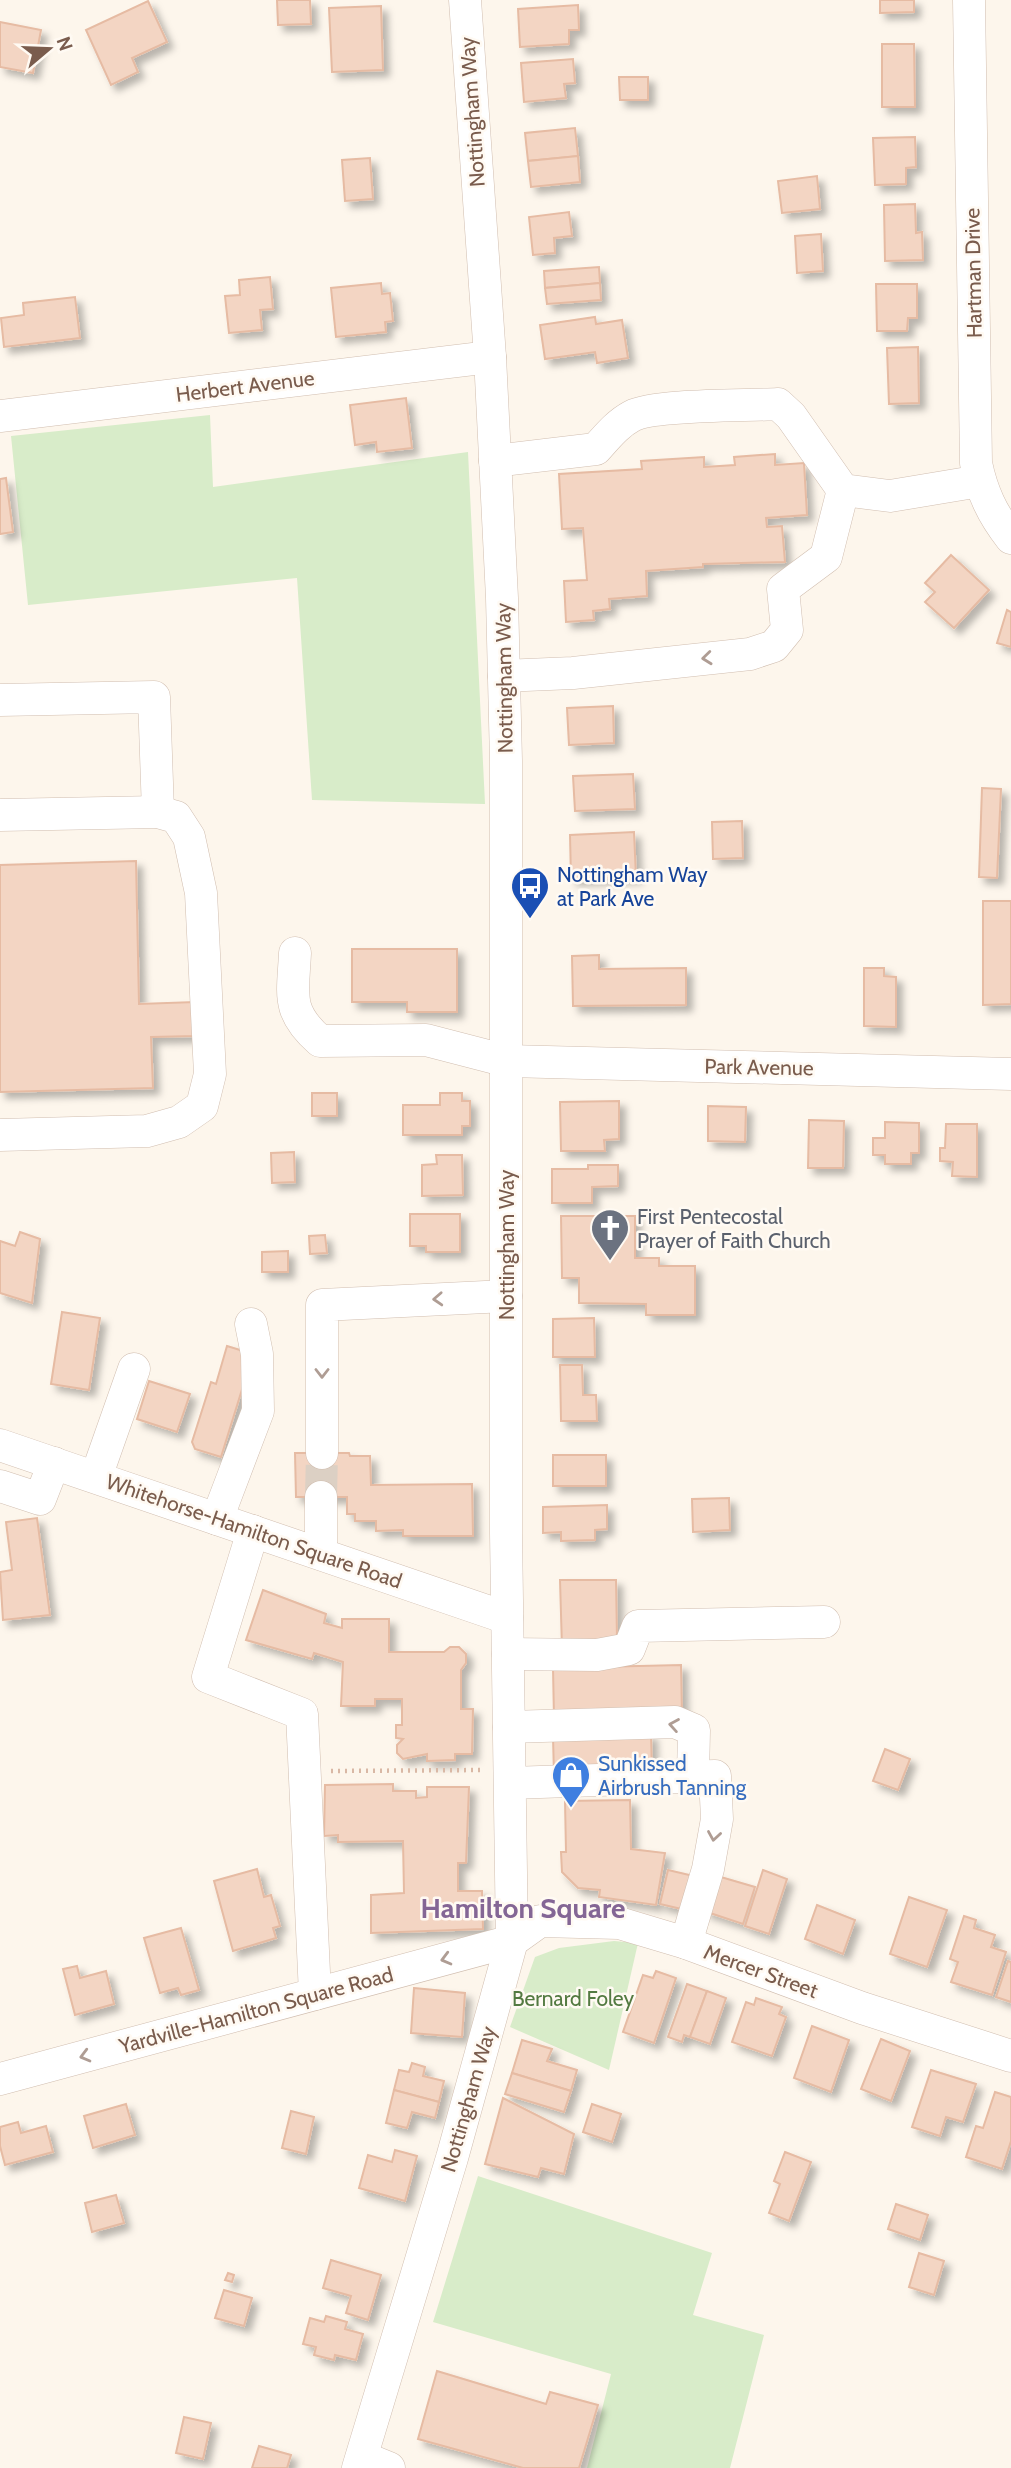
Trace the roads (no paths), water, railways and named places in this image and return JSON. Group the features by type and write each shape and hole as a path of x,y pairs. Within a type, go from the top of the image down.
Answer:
{"street":[{"name":"Nottingham Way","path":"370,2464 512,1941 507,1618 504,676 490,357 465,0"},
{"name":"Hartman Drive","path":"969,0 975,463 979,481 994,516 1011,538"},
{"name":"Herbert Avenue","path":"0,416 490,357"},
{"path":"495,461 596,449 625,421 654,410 778,404 791,416 843,490 890,496 979,481"},
{"path":"504,676 573,673 737,655 774,646 787,630 783,589 826,557 843,490"},
{"path":"0,700 154,698 158,812"},
{"path":"0,815 158,812 176,817 189,837 201,893 210,1074 202,1106 179,1122 147,1131 0,1135"},
{"name":"Park Avenue","path":"295,954 293,999 298,1019 320,1041 426,1040 507,1061 1011,1073"},
{"path":"322,1453 322,1305 506,1296"},
{"path":"217,1519 258,1411 257,1354 251,1324"},
{"path":"96,1477 134,1369"},
{"name":"Whitehorse-Hamilton Square Road","path":"1,1449 96,1477 507,1618"},
{"path":"0,1486 40,1499 54,1463"},
{"path":"321,1497 321,1554"},
{"path":"253,1531 208,1677 302,1714 315,1994"},
{"path":"508,1654 597,1655 629,1649 638,1626 824,1622"},
{"path":"509,1727 675,1722 694,1730 693,1777"},
{"path":"510,1777 715,1776 717,1819 708,1869 686,1943"},
{"name":"Mercer Street","path":"512,1941 540,1921 619,1923 686,1943 862,2008 1011,2056"},
{"name":"Yardville-Hamilton Square Road","path":"0,2079 512,1941"}],"tunnel":[{"path":"321,1497 322,1453"}],"place":[{"name":"Nottingham Way at Park Ave","path":"530,920"},
{"name":"First Pentecostal Prayer of Faith Church","path":"610,1262"},
{"name":"Sunkissed Airbrush Tanning","path":"571,1809"}],"district":[{"name":"Hamilton Square","path":"523,1908"}],"park label":[{"name":"Bernard Foley","path":"573,1998"}]}
